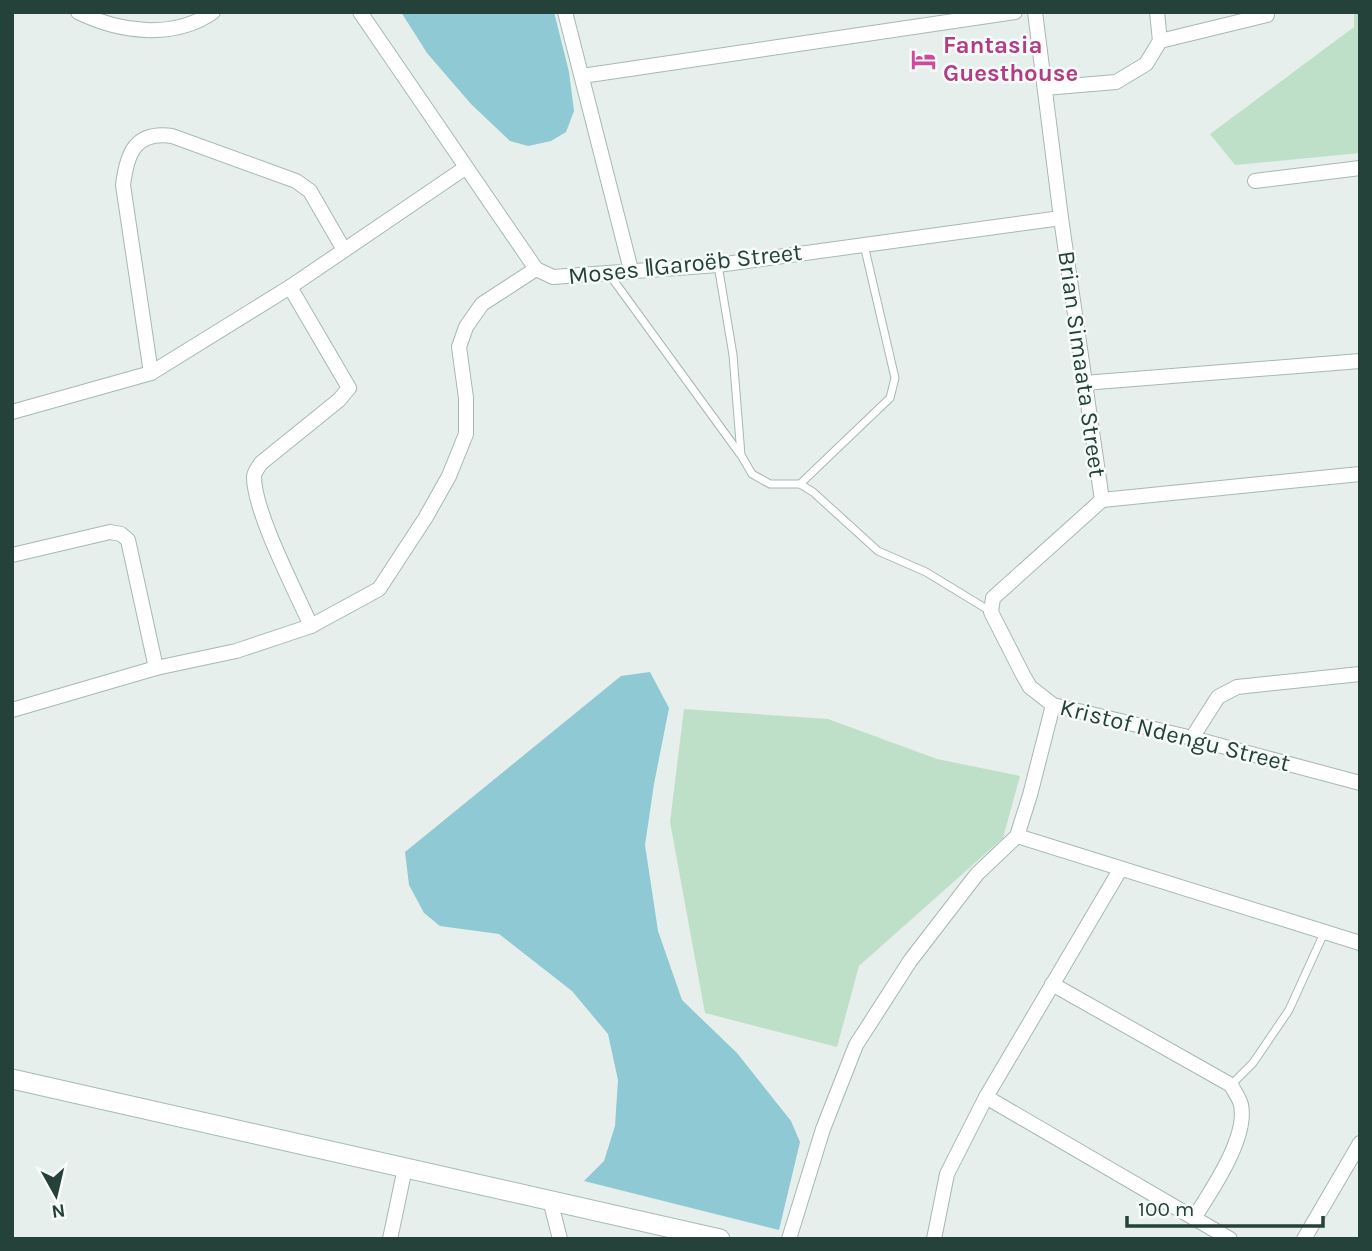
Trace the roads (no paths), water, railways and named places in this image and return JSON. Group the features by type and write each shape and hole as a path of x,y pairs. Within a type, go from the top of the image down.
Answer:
{"street":[{"path":"78,12 93,20 143,31 182,27 212,12"},
{"name":"Moses ǁGaroëb Street","path":"360,12 536,269 553,276 718,265 1061,218"},
{"path":"565,12 631,270"},
{"path":"582,76 1015,12"},
{"name":"Brian Simaata Street","path":"1035,12 1061,218 1102,500 1360,474"},
{"path":"1045,88 1116,82 1146,64 1160,41 1157,12"},
{"path":"1160,41 1267,15"},
{"path":"150,373 123,185 125,168 134,146 155,134 172,136 296,181 310,191 344,250"},
{"path":"12,412 150,373 289,287 465,168"},
{"path":"1255,181 1360,168"},
{"path":"12,710 156,668 236,651 311,626 379,590 449,476 466,434 466,398 459,347 466,327 482,304 536,269"},
{"path":"289,287 349,388 339,400 261,463 254,474 256,491 267,524 311,626"},
{"path":"1084,383 1360,361"},
{"path":"991,612 993,598 1102,500"},
{"path":"12,555 110,532 121,534 128,540 156,668"},
{"name":"Kristof Ndengu Street","path":"991,612 1030,687 1053,705 1192,738 1360,783"},
{"path":"1192,738 1218,697 1237,687 1360,674"},
{"path":"789,1239 823,1129 856,1045 910,961 978,874 1017,836 1053,705"},
{"path":"1017,836 1360,943"},
{"path":"934,1239 947,1174 986,1097 1120,870"},
{"path":"1052,984 1231,1085 1241,1105 1239,1134 1220,1177 1194,1218"},
{"path":"12,1079 720,1239"},
{"path":"986,1097 1230,1239"},
{"path":"1304,1239 1360,1143"},
{"path":"390,1239 405,1168"},
{"path":"550,1200 560,1239"}],"lane":[{"path":"800,484 890,398 895,378 864,244"},
{"path":"718,265 733,355 741,455"},
{"path":"608,272 752,474 770,484 800,484 813,492 878,551 926,572 991,612"},
{"path":"1231,1085 1253,1063 1289,1010 1324,933"}],"water":[{"path":"401,12 554,12 569,72 574,111 566,132 551,141 528,146 510,141 471,104 427,53"},
{"path":"650,672 669,708 645,845 658,931 682,1000 737,1053 791,1121 800,1142 779,1230 584,1181 604,1161 615,1126 618,1080 608,1034 572,991 499,934 440,926 424,913 409,885 405,852 621,676"}],"place":[{"name":"Fantasia Guesthouse","path":"923,59"}]}
